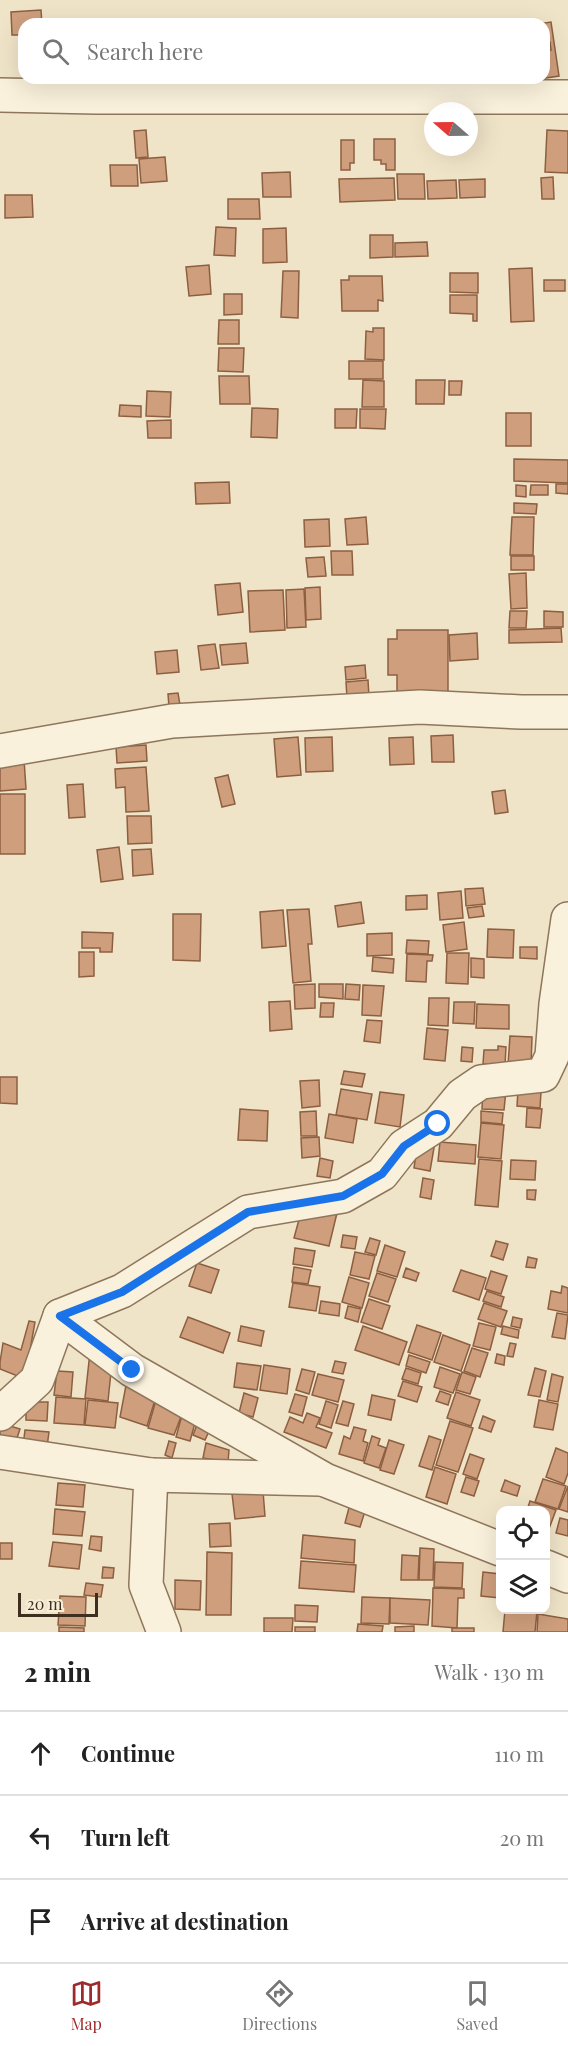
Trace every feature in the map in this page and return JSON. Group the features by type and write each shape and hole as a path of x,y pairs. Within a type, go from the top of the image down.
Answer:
{"street":[{"path":"0,95 568,97"},
{"path":"0,751 172,721 420,707 568,712"},
{"path":"0,1414 37,1380 60,1316 122,1292 248,1212 343,1196 353,1191 382,1174 404,1146 438,1124 462,1095 481,1082 543,1075 552,1056 556,1004 568,920"},
{"path":"60,1316 132,1370 325,1480 496,1547"},
{"path":"0,1452 151,1475 325,1480"},
{"path":"151,1475 146,1585 164,1632"},
{"path":"550,1569 568,1576"}],"building":[{"path":"41,10 42,18 18,18 18,35 12,35 11,12"},
{"path":"550,22 559,76 550,77 551,50"},
{"path":"146,130 148,157 136,158 134,131"},
{"path":"547,130 568,131 568,173 545,172"},
{"path":"374,139 395,139 395,170 386,170 386,164 381,164 381,160 374,160"},
{"path":"341,140 354,140 354,163 350,163 350,170 341,170"},
{"path":"165,157 167,181 141,183 139,159"},
{"path":"110,165 137,165 138,186 111,186"},
{"path":"290,172 291,197 263,197 262,173"},
{"path":"397,174 424,174 425,199 398,199"},
{"path":"553,177 554,199 542,199 541,178"},
{"path":"394,178 395,200 340,202 339,179"},
{"path":"485,179 485,197 460,198 459,180"},
{"path":"456,180 457,198 428,199 427,181"},
{"path":"5,195 32,195 33,217 5,218"},
{"path":"228,199 259,199 260,219 228,219"},
{"path":"216,227 236,228 235,256 214,255"},
{"path":"286,228 287,262 263,263 263,229"},
{"path":"370,235 393,235 393,257 370,258"},
{"path":"427,242 428,256 395,257 395,243"},
{"path":"209,265 211,294 189,296 186,267"},
{"path":"532,268 534,321 511,322 509,269"},
{"path":"283,271 299,271 298,318 281,317"},
{"path":"450,273 478,273 478,293 450,292"},
{"path":"349,276 382,276 383,301 378,300 378,311 342,311 341,280 349,280"},
{"path":"544,280 565,280 565,291 544,291"},
{"path":"224,294 242,294 242,314 224,315"},
{"path":"450,295 477,295 477,321 473,321 473,314 450,313"},
{"path":"219,320 239,320 239,344 218,344"},
{"path":"373,328 384,328 384,360 365,359 366,331 373,332"},
{"path":"219,348 244,348 243,372 218,371"},
{"path":"349,361 383,361 383,379 349,379"},
{"path":"219,376 249,376 250,404 220,404"},
{"path":"363,380 384,381 384,407 362,407"},
{"path":"416,380 445,380 444,404 416,404"},
{"path":"449,381 462,381 461,395 449,395"},
{"path":"147,391 171,392 170,417 146,416"},
{"path":"120,405 141,406 141,417 119,416"},
{"path":"252,408 278,409 277,438 251,437"},
{"path":"335,409 357,409 356,428 335,428"},
{"path":"360,409 386,409 385,429 360,428"},
{"path":"506,413 531,413 531,446 506,446"},
{"path":"171,420 171,438 148,438 147,421"},
{"path":"514,459 568,460 568,483 514,481"},
{"path":"229,482 230,503 196,504 195,483"},
{"path":"556,484 568,484 568,494 556,493"},
{"path":"516,485 526,486 526,497 516,496"},
{"path":"531,485 548,485 548,495 530,495"},
{"path":"514,503 537,504 536,514 514,513"},
{"path":"366,517 368,544 347,545 345,519"},
{"path":"512,517 534,517 533,555 510,555"},
{"path":"329,519 330,546 305,547 304,520"},
{"path":"331,551 352,551 353,575 332,575"},
{"path":"511,556 534,556 534,570 511,570"},
{"path":"324,557 326,576 308,577 306,558"},
{"path":"526,573 527,608 511,609 509,574"},
{"path":"240,583 243,612 218,615 215,585"},
{"path":"320,587 321,619 306,620 305,588"},
{"path":"304,589 306,627 287,628 286,590"},
{"path":"283,590 285,630 250,632 248,591"},
{"path":"510,611 527,611 526,628 509,628"},
{"path":"544,611 563,612 563,627 544,627"},
{"path":"561,628 562,642 509,643 509,630"},
{"path":"397,630 448,630 448,696 397,697 397,675 388,675 388,639 397,639"},
{"path":"477,633 478,659 450,661 449,635"},
{"path":"246,643 248,663 222,665 220,645"},
{"path":"215,644 219,668 201,670 198,646"},
{"path":"177,650 179,672 157,674 155,652"},
{"path":"365,665 366,678 346,680 345,667"},
{"path":"368,680 369,697 347,698 346,682"},
{"path":"178,693 180,705 169,707 168,694"},
{"path":"453,735 454,762 432,762 431,736"},
{"path":"298,737 301,775 277,777 274,739"},
{"path":"332,737 333,771 306,772 305,738"},
{"path":"413,737 414,764 390,765 389,738"},
{"path":"146,745 147,761 117,763 116,747"},
{"path":"24,759 26,789 0,791 0,761"},
{"path":"146,767 149,811 126,812 125,787 116,788 115,769"},
{"path":"228,775 235,804 222,807 215,778"},
{"path":"83,784 85,817 69,818 67,785"},
{"path":"505,790 508,812 495,814 492,792"},
{"path":"0,794 25,794 25,854 0,854"},
{"path":"127,816 151,816 152,843 128,844"},
{"path":"119,847 123,879 101,882 97,850"},
{"path":"151,849 153,874 133,876 132,850"},
{"path":"483,888 485,904 466,906 465,889"},
{"path":"461,891 463,918 440,920 438,893"},
{"path":"427,895 427,909 406,910 406,896"},
{"path":"361,902 364,923 338,927 335,906"},
{"path":"482,906 484,916 469,918 467,908"},
{"path":"309,909 312,944 308,944 311,981 293,983 287,910"},
{"path":"283,910 286,946 262,948 260,912"},
{"path":"173,914 201,914 200,961 173,960"},
{"path":"464,922 467,949 446,952 443,925"},
{"path":"488,929 514,930 513,958 487,957"},
{"path":"82,932 113,933 112,952 100,952 100,948 82,948"},
{"path":"392,933 392,955 367,956 367,934"},
{"path":"407,940 429,941 428,954 406,953"},
{"path":"520,947 537,947 537,959 520,958"},
{"path":"79,952 94,952 94,976 79,977"},
{"path":"447,953 469,953 468,984 446,983"},
{"path":"407,954 433,955 432,961 427,961 426,982 406,981"},
{"path":"373,957 394,959 393,973 372,971"},
{"path":"471,958 484,959 484,978 471,977"},
{"path":"315,984 315,1008 295,1009 294,985"},
{"path":"319,984 343,984 343,999 319,997"},
{"path":"346,984 360,985 359,1000 345,999"},
{"path":"363,985 384,986 381,1016 362,1015"},
{"path":"429,998 449,998 448,1026 428,1025"},
{"path":"290,1001 292,1029 270,1031 269,1002"},
{"path":"454,1002 475,1002 474,1024 453,1023"},
{"path":"321,1003 334,1003 333,1017 320,1017"},
{"path":"477,1004 509,1005 509,1029 476,1028"},
{"path":"367,1020 382,1021 380,1043 364,1041"},
{"path":"427,1028 448,1030 445,1061 424,1059"},
{"path":"510,1036 532,1037 531,1066 508,1065"},
{"path":"498,1046 506,1047 505,1065 483,1064 484,1050 498,1050"},
{"path":"462,1047 473,1048 472,1062 461,1061"},
{"path":"344,1071 365,1074 362,1087 341,1084"},
{"path":"0,1077 17,1077 17,1104 0,1103"},
{"path":"319,1080 320,1106 302,1108 300,1081"},
{"path":"483,1088 506,1090 504,1110 482,1109"},
{"path":"341,1089 372,1094 367,1120 336,1115"},
{"path":"518,1090 541,1092 540,1108 517,1106"},
{"path":"380,1092 404,1095 400,1127 375,1123"},
{"path":"527,1108 542,1109 540,1128 526,1127"},
{"path":"240,1109 268,1111 267,1141 238,1140"},
{"path":"316,1111 317,1136 301,1136 300,1112"},
{"path":"481,1111 503,1113 502,1124 481,1122"},
{"path":"329,1114 357,1119 353,1143 325,1138"},
{"path":"481,1123 504,1125 501,1159 478,1157"},
{"path":"319,1137 320,1156 302,1158 301,1138"},
{"path":"418,1140 435,1142 430,1171 414,1168"},
{"path":"440,1142 476,1145 475,1164 438,1161"},
{"path":"320,1158 333,1161 330,1178 317,1176"},
{"path":"479,1159 502,1161 498,1207 475,1205"},
{"path":"511,1160 536,1161 535,1180 510,1179"},
{"path":"423,1178 434,1180 431,1199 420,1197"},
{"path":"527,1190 536,1190 535,1200 527,1199"},
{"path":"303,1205 337,1213 329,1246 294,1238"},
{"path":"343,1235 357,1237 355,1249 341,1247"},
{"path":"370,1238 380,1241 376,1255 365,1252"},
{"path":"496,1241 508,1244 503,1260 491,1256"},
{"path":"385,1245 405,1252 397,1277 377,1271"},
{"path":"295,1248 315,1251 312,1267 293,1264"},
{"path":"355,1252 375,1256 369,1279 350,1275"},
{"path":"528,1257 537,1259 535,1268 526,1267"},
{"path":"197,1263 219,1270 211,1293 189,1286"},
{"path":"294,1267 311,1270 308,1284 292,1282"},
{"path":"406,1268 419,1273 416,1281 403,1277"},
{"path":"461,1270 486,1278 479,1300 453,1291"},
{"path":"491,1271 507,1276 501,1294 485,1289"},
{"path":"377,1273 396,1279 388,1302 369,1296"},
{"path":"349,1277 369,1283 362,1308 342,1302"},
{"path":"293,1283 320,1287 316,1311 289,1307"},
{"path":"562,1286 568,1288 568,1313 548,1309 551,1291 561,1293"},
{"path":"487,1291 504,1297 501,1307 483,1301"},
{"path":"369,1299 390,1306 382,1329 361,1322"},
{"path":"321,1301 340,1304 339,1316 319,1313"},
{"path":"484,1303 507,1311 501,1327 478,1319"},
{"path":"348,1306 361,1309 358,1322 345,1318"},
{"path":"557,1313 568,1315 565,1339 552,1337"},
{"path":"188,1317 230,1333 223,1353 180,1337"},
{"path":"513,1317 522,1319 520,1328 511,1326"},
{"path":"29,1321 35,1322 25,1379 0,1369 0,1362 3,1343 21,1350"},
{"path":"479,1323 496,1327 490,1350 473,1346"},
{"path":"417,1325 441,1333 432,1360 408,1352"},
{"path":"241,1326 264,1331 261,1346 238,1341"},
{"path":"363,1326 407,1342 399,1365 355,1350"},
{"path":"503,1326 519,1330 518,1338 501,1334"},
{"path":"443,1335 470,1345 461,1371 434,1362"},
{"path":"510,1343 516,1344 513,1357 507,1356"},
{"path":"472,1348 488,1353 480,1377 464,1371"},
{"path":"90,1352 106,1365 106,1371 111,1372 108,1401 85,1398"},
{"path":"497,1354 505,1356 504,1365 495,1363"},
{"path":"409,1355 430,1362 426,1373 406,1366"},
{"path":"335,1361 346,1363 343,1374 332,1372"},
{"path":"237,1363 261,1366 257,1390 234,1387"},
{"path":"264,1365 290,1369 287,1394 260,1390"},
{"path":"440,1367 460,1374 453,1393 434,1387"},
{"path":"406,1368 421,1373 418,1384 402,1379"},
{"path":"535,1368 546,1371 540,1397 528,1395"},
{"path":"302,1369 315,1372 309,1394 296,1390"},
{"path":"57,1371 73,1372 71,1397 54,1395"},
{"path":"462,1372 476,1377 470,1394 456,1390"},
{"path":"318,1374 344,1380 338,1402 312,1395"},
{"path":"552,1374 563,1377 558,1402 547,1400"},
{"path":"127,1380 155,1400 147,1426 120,1417"},
{"path":"403,1381 422,1387 417,1402 398,1396"},
{"path":"440,1391 451,1395 448,1405 436,1401"},
{"path":"456,1392 480,1400 471,1426 447,1418"},
{"path":"244,1393 258,1398 253,1417 239,1413"},
{"path":"295,1394 307,1397 302,1416 289,1412"},
{"path":"372,1395 395,1400 391,1420 368,1415"},
{"path":"56,1397 86,1399 84,1425 54,1423"},
{"path":"88,1400 118,1403 115,1428 85,1425"},
{"path":"156,1400 182,1414 174,1435 148,1428"},
{"path":"539,1400 558,1404 553,1430 534,1427"},
{"path":"326,1401 338,1405 331,1428 319,1424"},
{"path":"343,1401 354,1404 348,1426 336,1423"},
{"path":"26,1402 48,1402 47,1421 26,1420"},
{"path":"307,1413 320,1418 316,1427 332,1433 326,1448 284,1432 290,1417 303,1423"},
{"path":"182,1415 195,1423 190,1441 176,1437"},
{"path":"483,1416 495,1421 491,1432 479,1428"},
{"path":"450,1421 473,1428 458,1472 436,1465"},
{"path":"0,1423 20,1429 15,1444 0,1439"},
{"path":"197,1425 210,1429 205,1440 193,1435"},
{"path":"354,1427 366,1430 363,1441 368,1443 363,1461 339,1454 344,1436 350,1439"},
{"path":"25,1430 49,1432 47,1447 23,1446"},
{"path":"372,1436 380,1439 378,1445 386,1448 379,1468 364,1463"},
{"path":"429,1436 441,1440 432,1470 419,1466"},
{"path":"389,1440 404,1445 394,1474 380,1470"},
{"path":"169,1441 176,1443 172,1458 165,1455"},
{"path":"206,1443 229,1450 228,1462 203,1458"},
{"path":"556,1448 568,1453 568,1473 564,1484 546,1477"},
{"path":"470,1454 484,1459 477,1479 463,1474"},
{"path":"435,1467 456,1474 447,1504 426,1497"},
{"path":"466,1477 479,1481 474,1496 461,1492"},
{"path":"543,1479 566,1486 558,1509 535,1502"},
{"path":"505,1480 520,1486 517,1496 501,1491"},
{"path":"58,1483 85,1485 83,1507 56,1505"},
{"path":"568,1486 568,1512 559,1509"},
{"path":"263,1491 265,1516 235,1519 232,1494"},
{"path":"351,1500 367,1505 360,1527 345,1523"},
{"path":"530,1501 544,1506 528,1506"},
{"path":"550,1508 556,1510 550,1526"},
{"path":"55,1509 85,1512 82,1536 53,1534"},
{"path":"560,1518 568,1520 568,1536 556,1533"},
{"path":"230,1523 231,1546 210,1547 209,1524"},
{"path":"303,1535 355,1540 354,1563 301,1558"},
{"path":"91,1536 102,1537 101,1551 89,1549"},
{"path":"53,1542 82,1545 79,1569 49,1566"},
{"path":"0,1543 12,1543 12,1559 0,1559"},
{"path":"420,1548 434,1549 433,1580 419,1580"},
{"path":"207,1552 232,1553 231,1615 206,1615"},
{"path":"402,1555 419,1556 418,1580 401,1580"},
{"path":"301,1561 356,1565 354,1592 299,1588"},
{"path":"435,1562 463,1563 462,1588 434,1587"},
{"path":"103,1567 114,1568 113,1578 102,1578"},
{"path":"483,1572 496,1574 496,1598 481,1596"},
{"path":"175,1580 201,1581 200,1610 175,1609"},
{"path":"86,1583 103,1585 101,1597 84,1595"},
{"path":"433,1588 464,1589 464,1598 458,1598 457,1628 432,1626"},
{"path":"60,1596 86,1597 85,1626 58,1625"},
{"path":"362,1597 390,1598 389,1624 361,1623"},
{"path":"390,1598 430,1600 428,1625 390,1623"},
{"path":"295,1605 318,1606 317,1622 295,1621"},
{"path":"505,1614 537,1614 535,1632 503,1632"},
{"path":"538,1614 568,1619 568,1632 537,1632"},
{"path":"264,1618 293,1618 292,1632 264,1632"},
{"path":"358,1624 383,1626 382,1632 357,1632"},
{"path":"414,1626 414,1632 395,1632 395,1627"},
{"path":"59,1627 84,1628 84,1632 59,1632"},
{"path":"295,1627 315,1627 315,1632 295,1632"},
{"path":"452,1628 474,1628 474,1632 452,1632"}],"route":[{"path":"132,1370 60,1316 122,1292 248,1212 343,1196 382,1174 404,1146 438,1124"}]}
